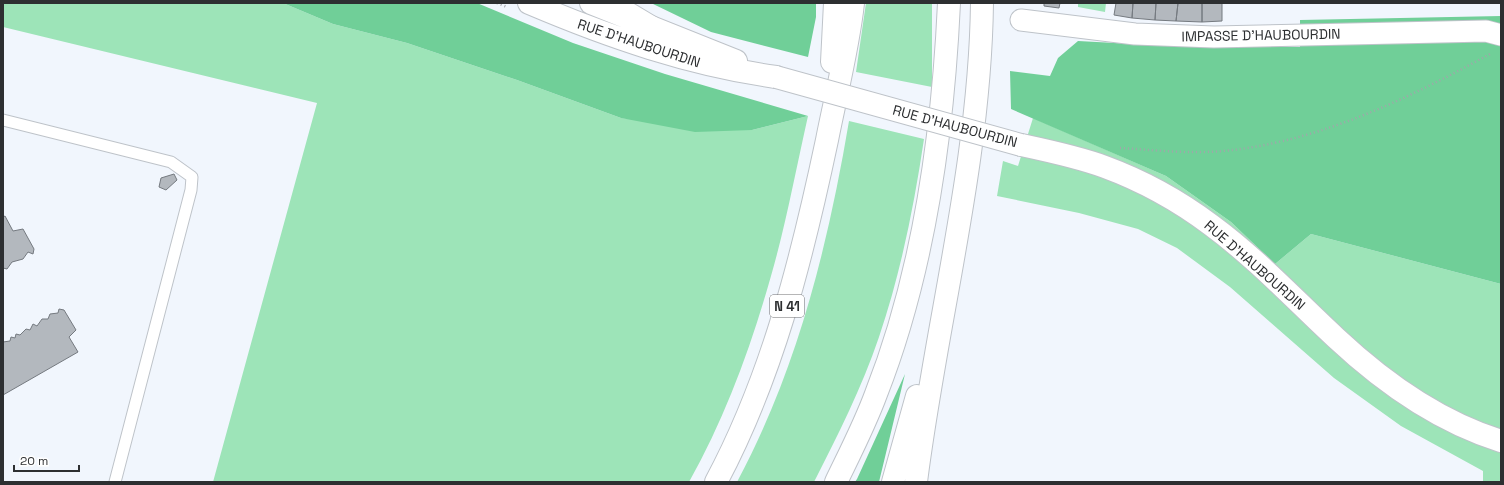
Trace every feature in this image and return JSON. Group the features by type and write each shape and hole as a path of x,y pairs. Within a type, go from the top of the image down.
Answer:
{"main road":[{"name":"RUE D'HAUBOURDIN","path":"529,3 601,32 658,51 715,67 776,78 1087,161 1121,173 1190,210 1228,238 1258,264 1337,340 1423,405 1454,423 1501,441"},
{"name":"RUE D'HAUBOURDIN","path":"591,3 776,78"},
{"path":"611,3 651,27"},
{"path":"830,121 835,3"},
{"name":"N 41","path":"716,482 746,420 781,327 812,209 830,121 845,58 853,3"},
{"path":"836,482 877,393 898,329 913,272 933,172 942,111 949,3"},
{"path":"916,482 946,297 966,188 977,98 982,3"},
{"path":"893,482 946,297"}],"street":[{"name":"IMPASSE D'HAUBOURDIN","path":"1021,20 1135,34 1209,37 1486,31 1498,44"}],"lane":[{"path":"3,120 171,162 192,177 191,190 115,482"}],"path":[{"path":"1114,147 1198,152 1224,151 1278,141 1355,119 1382,109 1433,84 1498,44"}],"green space":[{"path":"3,3 283,3 333,24 407,43 517,80 621,118 752,130 808,116 781,237 755,329 736,382 714,433 689,482 213,482 317,103 3,27"},
{"path":"283,3 477,3 573,43 665,74 808,116 752,130 695,132 621,118 517,80 407,43 333,24"},
{"path":"651,3 816,3 816,17 808,57 711,32"},
{"path":"866,3 932,3 932,87 856,72"},
{"path":"1078,3 1106,3 1105,12 1078,7"},
{"path":"1501,16 1501,284 1311,234 1275,264 1231,222 1166,176 1011,109 1010,71 1050,76 1058,58 1078,41 1134,44 1300,47 1300,20"},
{"path":"1033,118 1166,176 1231,222 1275,264 1311,234 1501,284 1501,482 1483,482 1483,471 1401,426 1334,378 1230,287 1177,248 1138,229 1079,213 997,196 1003,161 1018,166"},
{"path":"849,121 924,139 906,239 887,313 872,356 857,392 841,429 814,482 737,482 777,396 808,306 831,214"},
{"path":"905,374 879,482 855,482 857,479"}],"building":[{"path":"1044,3 1060,3 1059,8 1044,6"},
{"path":"1116,3 1133,3 1132,18 1114,15"},
{"path":"1133,3 1156,3 1155,20 1132,18"},
{"path":"1156,3 1178,3 1176,21 1155,20"},
{"path":"1178,3 1202,3 1202,22 1176,21"},
{"path":"1202,3 1222,3 1222,21 1202,22"},
{"path":"174,174 177,180 166,190 159,187 161,178"},
{"path":"5,216 13,231 23,229 34,249 33,254 28,252 23,259 12,262 7,269 3,268 3,217"},
{"path":"59,309 64,310 76,330 69,337 78,352 3,395 3,342 10,341 11,337 15,338 16,334 20,335 26,329 30,330 33,324 37,326 42,319 48,319 50,314 58,313"}]}
